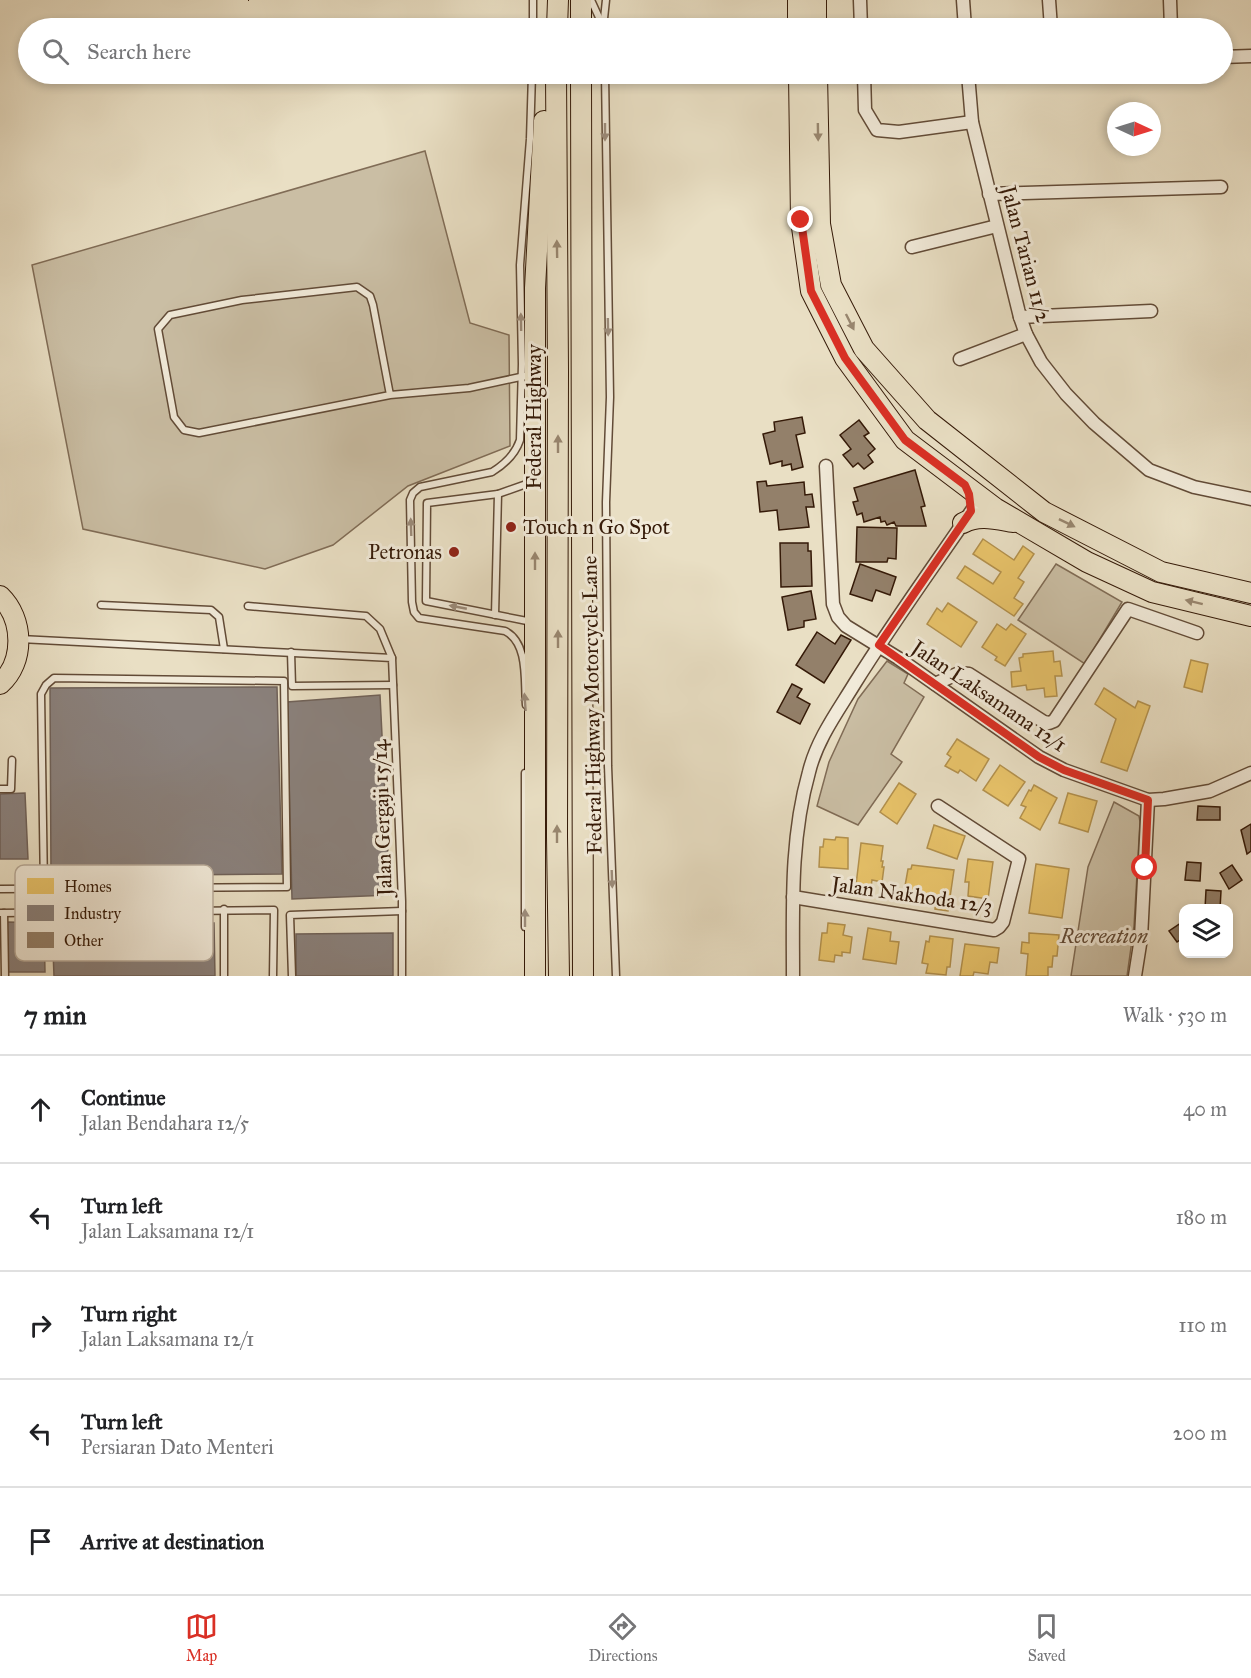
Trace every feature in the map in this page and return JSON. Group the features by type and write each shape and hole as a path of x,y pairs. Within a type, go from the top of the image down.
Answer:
{"main road":[{"path":"557,18 558,0"},
{"path":"581,0 581,18"},
{"path":"798,0 798,18"},
{"path":"816,0 816,18"},
{"name":"Federal Highway","path":"556,84 559,976"},
{"path":"581,84 583,976"},
{"path":"799,84 801,220 811,291 845,358 905,440 965,485 972,510"},
{"path":"817,84 820,224 831,285 864,349 934,426 974,479 970,519 990,518 1021,523"},
{"path":"535,976 535,482 528,376 544,117 556,97"},
{"path":"934,426 1044,512"},
{"path":"972,510 989,493 1003,494 1044,512 1161,572 1251,592"},
{"path":"972,510 1021,523 1087,562 1152,592 1251,616"},
{"path":"0,596 16,619 19,639 16,660 6,679 0,684"}],"street":[{"path":"860,0 861,18"},
{"path":"963,0 964,18"},
{"path":"1050,0 1051,18"},
{"path":"1170,0 1171,18"},
{"path":"1233,57 1251,56"},
{"path":"865,84 866,110 877,129 899,132 972,122"},
{"name":"Jalan Tarian 11/2","path":"969,84 972,122 1020,317 1041,362 1066,394 1094,423 1149,471 1194,487 1251,499"},
{"path":"989,194 1221,187"},
{"path":"912,247 997,225"},
{"path":"1020,317 1151,311"},
{"path":"960,360 1026,334"},
{"path":"826,466 833,604 838,616 846,626 879,645"},
{"name":"Jalan Laksamana 12/1","path":"793,976 796,834 809,771 824,732 879,645 972,510"},
{"path":"935,684 960,673 969,674 1049,723 1054,721 1128,609 1197,633"},
{"name":"Jalan Laksamana 12/1","path":"879,645 1039,757 1064,770 1148,800 1210,791 1251,773"},
{"path":"1135,976 1141,938 1148,800"},
{"name":"Jalan Nakhoda 12/3","path":"793,897 994,930 999,927 1003,922 1019,859 938,806"}],"lane":[{"path":"533,0 533,18"},
{"path":"591,0 599,18"},
{"path":"604,18 606,0"},
{"path":"526,708 521,649 516,639 505,632 419,618 414,612 410,500 413,493 420,487 492,472 502,466 517,451 528,376 520,265 530,139 532,84"},
{"name":"Federal Highway Motorcycle Lane","path":"605,84 610,397 606,502 608,742 616,976"},
{"path":"390,395 373,305 370,296 357,287 242,300 170,315 158,329 174,417 184,430 199,433 390,395 469,388 528,376"},
{"path":"535,482 498,494 427,503 426,601 536,622"},
{"path":"495,615 498,494"},
{"path":"413,574 427,573"},
{"path":"101,605 211,610 219,617 224,649"},
{"name":"Jalan Gergaji 15/14","path":"248,606 366,616 380,629 392,658 402,911 402,976"},
{"path":"19,639 392,658"},
{"path":"291,652 292,686 393,685"},
{"path":"44,865 41,694 54,678 284,681 286,886 213,887"},
{"path":"0,789 10,789 12,760"},
{"path":"525,939 526,765"},
{"path":"213,909 274,910 273,976"},
{"path":"224,909 225,976"},
{"path":"292,976 290,915 402,911"},
{"path":"2,913 4,976"}],"green space":[{"path":"425,151 470,323 509,335 510,446 408,486 333,545 265,569 83,529 32,265"},
{"path":"1056,564 1122,602 1085,664 1018,620"},
{"path":"887,661 908,674 904,683 924,697 891,754 902,762 858,825 817,806 829,762 858,699"},
{"name":"Recreation","path":"1114,802 1139,816 1140,822 1134,926 1127,976 1071,976 1088,867"}],"building: Homes":[{"path":"983,539 1014,560 1023,546 1034,554 1018,578 1024,582 1014,598 1023,604 1014,616 957,578 965,566 993,584 1001,572 973,554"},
{"path":"948,603 977,622 961,647 927,624 937,608 942,612"},
{"path":"997,624 1006,630 1011,624 1026,634 1005,666 995,660 997,657 982,647"},
{"path":"1053,651 1054,662 1060,661 1062,676 1055,676 1057,696 1045,697 1044,688 1027,690 1026,685 1012,687 1011,672 1021,671 1019,658 1023,657 1023,654"},
{"path":"1191,660 1208,664 1202,692 1184,687"},
{"path":"1104,688 1135,708 1138,701 1150,706 1127,771 1101,762 1116,719 1095,704"},
{"path":"957,739 989,759 976,781 960,770 958,773 945,766 951,757 947,754"},
{"path":"1000,765 1025,782 1008,806 983,790"},
{"path":"899,783 916,794 897,824 880,812"},
{"path":"1034,785 1057,798 1040,830 1020,818 1026,807 1021,805"},
{"path":"1068,793 1097,801 1088,832 1059,823"},
{"path":"934,825 965,836 957,859 927,848"},
{"path":"836,837 848,838 848,869 819,867 820,847 823,847 824,839 835,840"},
{"path":"861,843 883,846 882,882 872,880 871,887 856,885"},
{"path":"968,859 993,862 988,899 968,896 969,882 965,882"},
{"path":"1036,864 1069,869 1062,918 1029,913"},
{"path":"912,865 954,870 948,911 935,909 936,898 910,894 911,887 905,886 908,869 911,869"},
{"path":"828,923 845,925 843,935 852,937 850,953 842,952 842,956 835,955 834,962 819,960 822,933 827,933"},
{"path":"868,928 891,932 890,941 899,942 896,964 863,959"},
{"path":"1029,933 1059,935 1057,956 1053,956 1052,967 1048,967 1048,976 1026,976 1028,954 1021,953 1022,942 1029,943"},
{"path":"930,936 953,939 950,967 947,967 946,975 926,973 928,964 922,963 926,941 929,942"},
{"path":"965,944 999,948 997,963 990,962 988,974 974,972 973,976 960,976"}],"building: Industry":[{"path":"277,687 282,874 213,875 213,865 51,865 50,688"},
{"path":"380,695 390,895 292,899 287,702"},
{"path":"25,793 28,859 0,859 0,794"},
{"path":"7,922 15,922 15,961 45,961 45,972 6,972"},
{"path":"213,923 215,976 54,976 53,961 213,961"},
{"path":"393,933 393,976 296,976 296,934"}],"building: Other":[{"path":"802,417 805,433 796,435 803,467 792,470 791,464 782,466 782,461 770,464 763,434 775,431 774,422"},
{"path":"859,420 869,433 864,436 875,449 868,455 873,462 864,469 858,463 853,467 843,455 851,449 840,435"},
{"path":"915,470 925,506 921,507 926,526 896,526 894,522 887,525 885,521 881,522 880,517 864,522 862,513 857,515 853,502 858,501 854,488"},
{"path":"766,481 767,486 804,482 805,495 812,494 814,507 806,507 809,527 779,530 777,510 760,512 757,482"},
{"path":"857,527 897,528 896,559 888,558 887,562 856,562"},
{"path":"780,543 808,543 808,551 811,551 812,586 781,587"},
{"path":"860,564 896,577 890,595 876,590 872,601 850,594"},
{"path":"811,591 816,619 804,621 804,627 788,630 782,597"},
{"path":"817,632 835,644 841,635 851,640 824,683 796,665"},
{"path":"792,684 802,689 797,697 810,704 800,724 777,712"},
{"path":"1198,806 1220,807 1220,820 1197,820"},
{"path":"1251,824 1251,851 1247,854 1241,830"},
{"path":"1187,862 1201,863 1200,881 1185,880"},
{"path":"1232,865 1242,880 1229,889 1220,873"},
{"path":"1206,890 1221,891 1220,904 1205,904"},
{"path":"1179,924 1179,941 1177,942 1169,931"}],"place":[{"name":"Touch n Go Spot","path":"511,527"},
{"name":"Petronas","path":"454,552"}],"route":[{"path":"801,220 811,291 845,358 905,440 965,485 969,494 971,511 879,645 1039,757 1064,770 1148,800 1145,868"}]}
